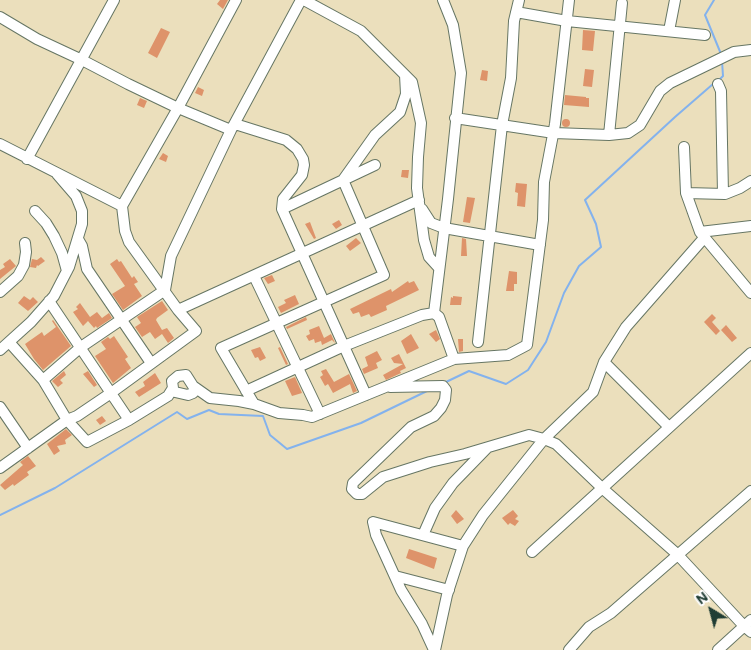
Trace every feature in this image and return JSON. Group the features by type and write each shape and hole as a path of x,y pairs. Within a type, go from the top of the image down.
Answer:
{"street":[{"path":"27,159 114,0"},
{"path":"0,468 67,420 77,416 111,393 196,331 178,310 129,242 125,231 122,206 178,108 236,0"},
{"path":"43,380 81,347 165,290 172,256 233,127 302,0 360,31 412,82 421,123 418,157 419,202 424,240 429,257 439,268"},
{"path":"434,313 461,73 453,25 443,0"},
{"path":"478,342 502,125 511,78 516,12 519,0"},
{"path":"9,342 43,380 67,420 87,442 129,420 168,396 172,388 172,381 178,376 186,375 196,389 210,398 254,404 279,413 303,414 312,417 454,359 508,355 527,345 543,220 544,182 554,133 569,0"},
{"path":"669,31 675,0"},
{"path":"609,135 622,3"},
{"path":"516,12 567,21 705,35"},
{"path":"0,16 37,39 178,108 233,127 286,140 297,149 303,159 302,175 283,199 282,209 366,395"},
{"path":"455,118 554,133 609,135 628,133 640,125 660,91 670,83 734,52 751,50"},
{"path":"342,180 375,135 400,112 406,94 405,74"},
{"path":"718,84 721,91 723,194"},
{"path":"0,144 122,206"},
{"path":"684,147 686,192 702,235 751,293"},
{"path":"282,209 375,165"},
{"path":"0,350 31,322 54,296 67,271 78,238 82,224 82,210 76,196 57,174"},
{"path":"254,404 221,348 384,275 342,180"},
{"path":"686,192 723,194 731,192 751,181"},
{"path":"178,310 419,202"},
{"path":"419,202 431,223 444,228 540,245"},
{"path":"35,211 54,236 67,271"},
{"path":"434,650 449,590 463,546 483,515 544,439 593,392 604,362 626,327 702,235 751,226"},
{"path":"78,238 82,246 87,269 152,363"},
{"path":"0,292 18,276 24,265 25,243"},
{"path":"254,276 320,414"},
{"path":"49,302 111,393 120,403 129,420"},
{"path":"246,391 344,346 422,315 434,313 439,317 454,359"},
{"path":"532,552 751,353"},
{"path":"604,362 669,427"},
{"path":"384,388 443,386 446,390 445,400 434,416 411,427 353,483 352,489 357,494 362,494 383,477 529,434 556,444 602,488 677,554 749,626 718,650"},
{"path":"175,392 188,395 196,389"},
{"path":"0,407 28,448"},
{"path":"423,535 435,508 453,483 488,447"},
{"path":"569,650 589,627 611,613 751,490"},
{"path":"434,650 422,624 394,576 376,535 373,522 463,546"},
{"path":"394,576 449,590"}],"building":[{"path":"220,0 228,0 223,9 217,4"},
{"path":"161,28 170,32 157,58 148,53"},
{"path":"583,30 595,31 593,51 582,50"},
{"path":"585,69 594,70 592,87 583,86"},
{"path":"482,70 488,71 487,81 480,80"},
{"path":"198,87 204,90 202,96 195,93"},
{"path":"565,95 589,98 589,107 564,105"},
{"path":"140,98 147,101 144,108 137,105"},
{"path":"566,119 570,123 566,127 562,123"},
{"path":"163,153 168,156 166,162 159,159"},
{"path":"402,170 409,170 408,178 401,177"},
{"path":"516,183 527,184 525,207 517,206 518,193 515,192"},
{"path":"467,197 475,198 470,223 463,222"},
{"path":"339,220 342,225 336,229 332,224"},
{"path":"310,222 316,238 314,239 305,224"},
{"path":"356,238 361,243 350,251 346,246"},
{"path":"462,238 466,239 467,256 461,256"},
{"path":"41,257 45,261 37,265 36,268 30,267 32,259 37,260"},
{"path":"10,259 16,266 0,279 0,270 5,267 3,264"},
{"path":"117,259 119,262 121,261 132,278 134,276 138,282 134,284 142,296 123,310 112,294 125,286 110,264"},
{"path":"509,271 517,272 517,284 514,284 514,291 506,291"},
{"path":"272,275 275,281 268,284 264,278"},
{"path":"408,281 409,283 414,281 419,290 386,306 387,310 371,317 369,314 361,317 359,312 353,314 350,309 391,289 392,292"},
{"path":"295,295 299,304 281,313 278,307 286,303 284,300"},
{"path":"24,296 30,300 33,297 38,302 28,311 18,303"},
{"path":"453,296 462,297 461,305 450,305 451,297 453,298"},
{"path":"162,301 168,310 156,320 162,330 167,328 174,338 168,343 162,334 155,339 150,332 142,337 135,327 141,323 137,317"},
{"path":"80,303 90,317 97,312 102,318 109,313 112,318 97,328 96,326 94,328 88,321 83,326 73,312 78,309 76,307"},
{"path":"712,314 716,318 712,322 720,331 716,335 704,322"},
{"path":"306,317 307,320 287,329 286,327"},
{"path":"53,320 71,346 43,370 25,344 42,332 44,336 56,327"},
{"path":"726,325 737,338 732,342 721,330"},
{"path":"319,326 324,338 331,334 335,343 332,340 322,345 321,341 315,343 314,339 309,341 306,336 310,334 309,330"},
{"path":"436,330 440,339 436,342 429,334"},
{"path":"411,334 419,348 407,354 401,341"},
{"path":"114,336 128,357 125,359 131,368 113,383 95,356 106,349 101,342 108,337 110,339"},
{"path":"458,339 463,339 463,351 459,352"},
{"path":"260,347 266,358 260,361 258,357 255,358 251,350"},
{"path":"280,347 288,364 286,365 278,348"},
{"path":"377,351 382,360 376,363 378,368 364,374 362,369 368,366 365,357"},
{"path":"399,354 406,368 400,371 401,373 386,380 383,375 403,364 394,363 391,358"},
{"path":"326,369 334,382 349,374 357,391 353,393 350,384 333,393 328,384 325,386 320,377 323,375 321,371"},
{"path":"64,371 66,375 60,380 63,383 58,387 52,381"},
{"path":"88,371 97,385 94,387 83,374"},
{"path":"155,373 161,383 139,397 135,392 145,386 143,382"},
{"path":"295,377 302,393 292,396 285,381"},
{"path":"102,416 106,421 100,425 96,420"},
{"path":"66,429 72,435 65,440 66,444 57,446 60,451 54,455 47,444"},
{"path":"28,456 36,466 27,472 29,475 5,490 0,485 23,465 20,462"},
{"path":"456,510 464,519 457,524 451,516"},
{"path":"513,510 518,516 515,519 519,521 515,526 510,523 508,525 502,518"},
{"path":"409,549 437,558 434,569 406,558"}],"waterway":[{"path":"714,0 705,15 721,54"},
{"path":"719,80 723,76 722,61"},
{"path":"446,382 469,371 506,384 528,370 546,342 564,293 579,266 601,247 596,224 585,200 713,84"},
{"path":"0,515 55,488 177,412 187,419 209,410 219,414 263,416 270,435 287,449 361,423 427,391"}]}
